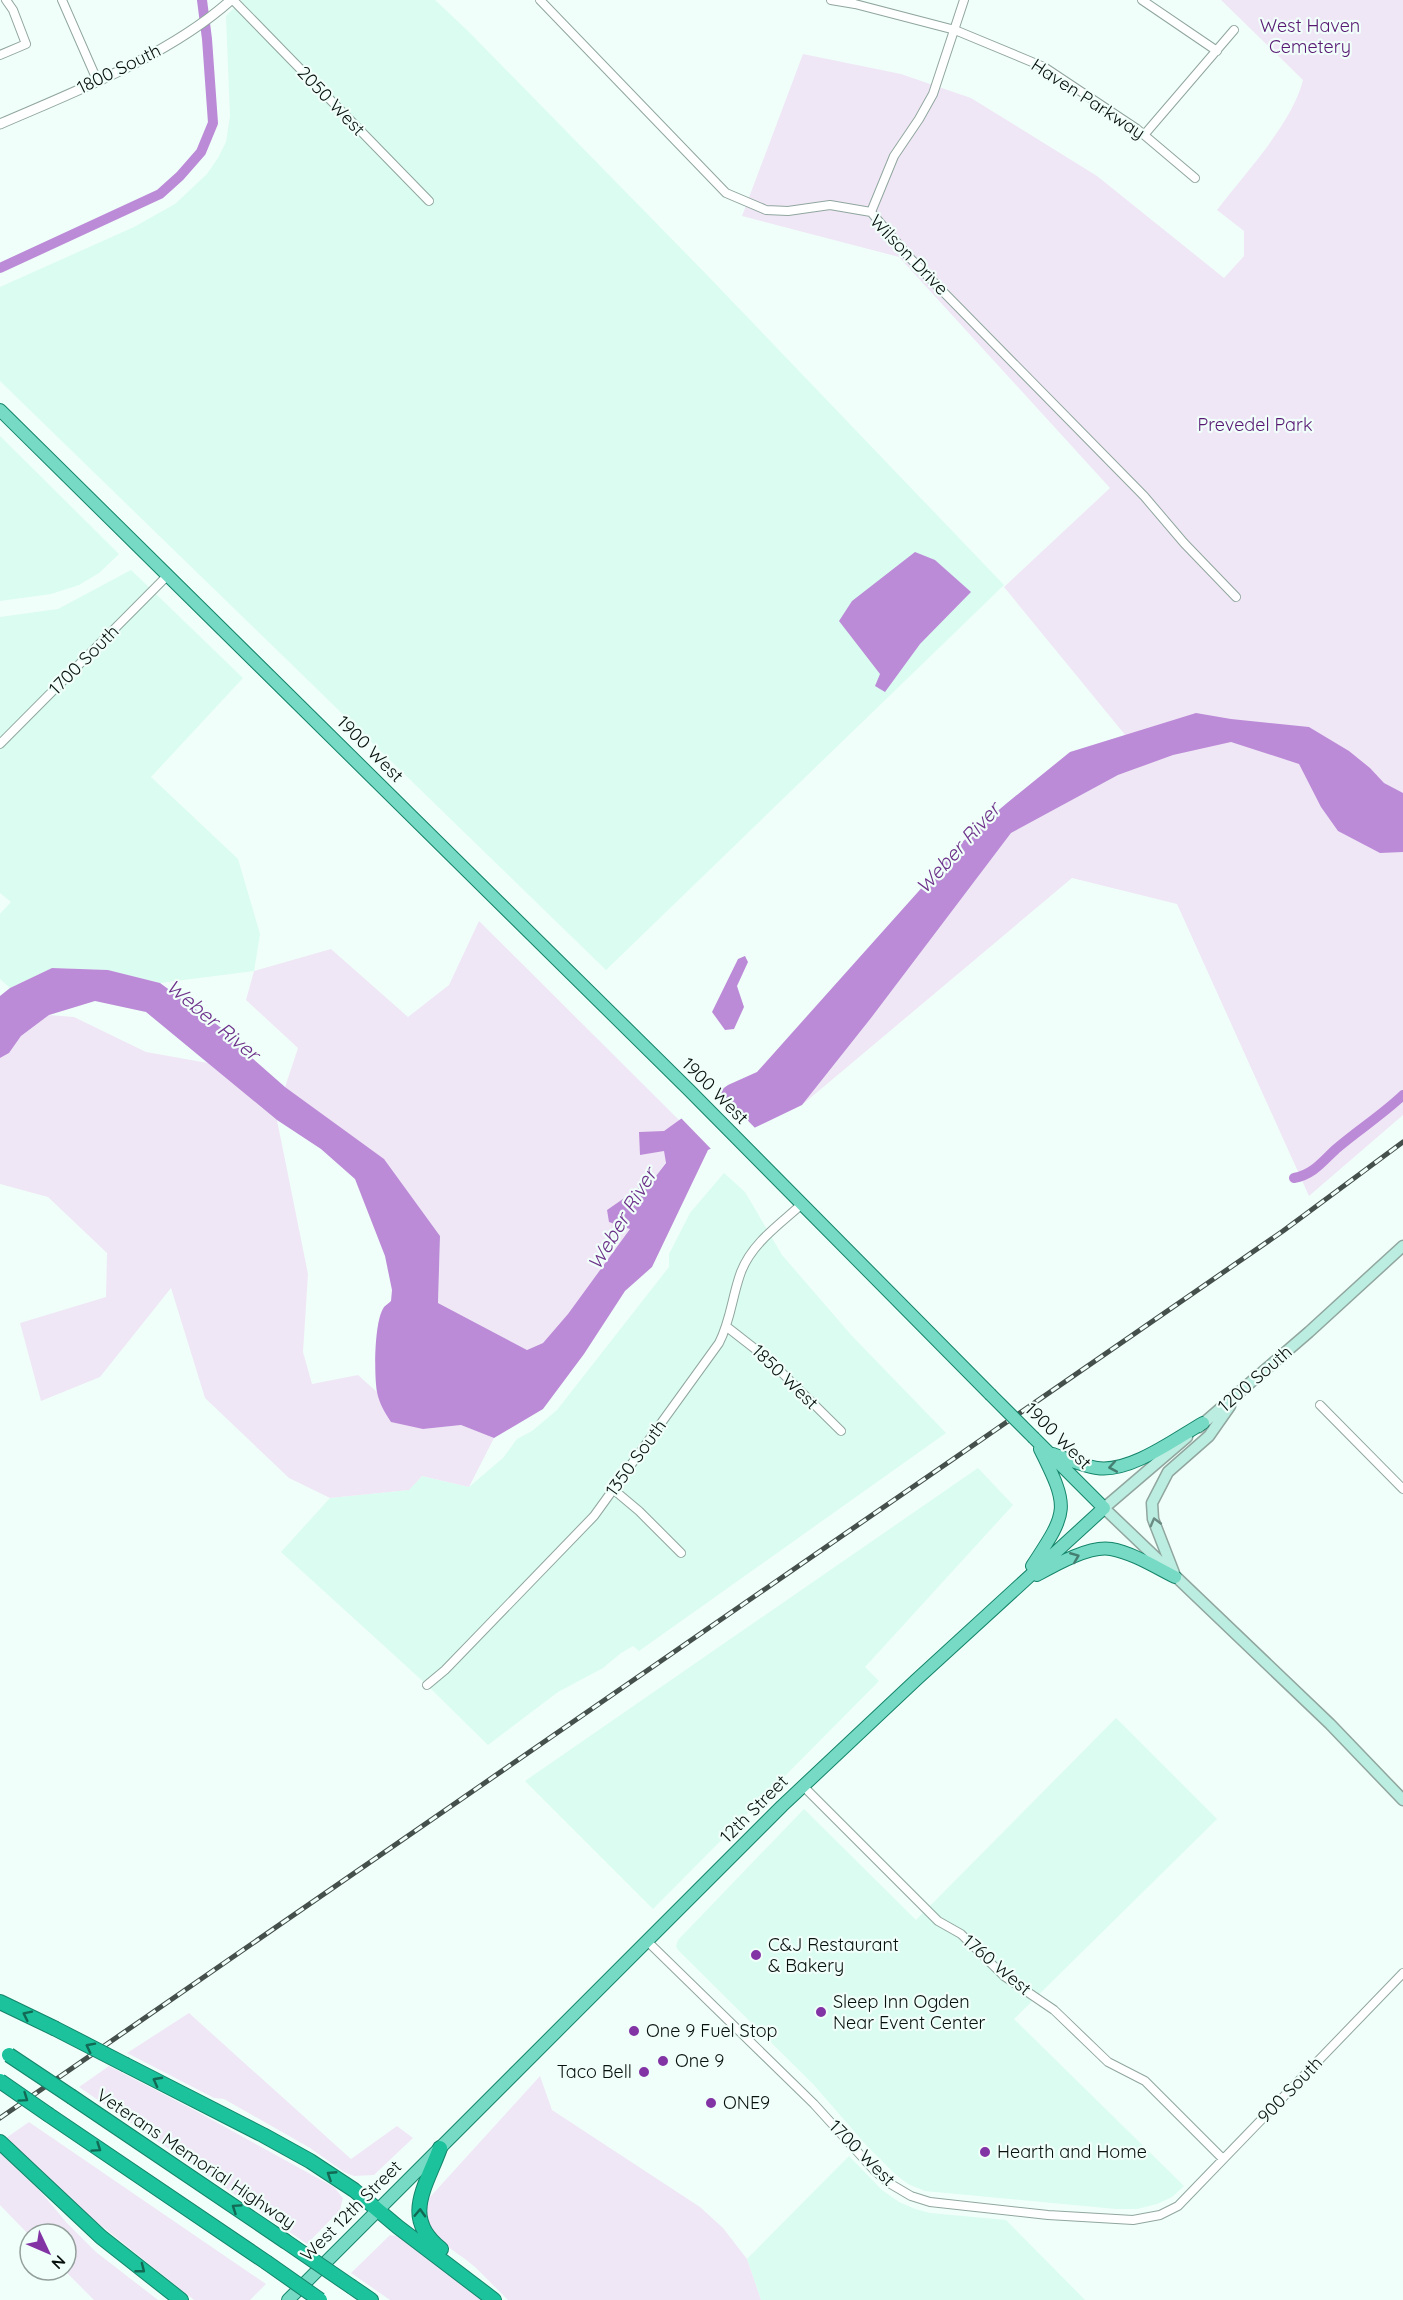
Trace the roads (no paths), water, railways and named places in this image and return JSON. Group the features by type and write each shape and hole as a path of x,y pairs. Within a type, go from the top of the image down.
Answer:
{"highway":[{"path":"0,2002 310,2161 354,2190 398,2227 494,2300"},
{"name":"Veterans Memorial Highway","path":"4,2052 371,2300"},
{"path":"0,2081 320,2300"},
{"path":"4,2146 101,2237 181,2300"},
{"path":"440,2148 420,2203 418,2215 420,2227 426,2236 461,2265 480,2288"}],"main road":[{"name":"1900 West","path":"0,410 689,1090 1104,1508 1330,1724 1403,1800"},
{"name":"1200 South","path":"1104,1508 1238,1393 1403,1246"},
{"path":"1175,1576 1153,1519 1152,1503 1168,1472 1209,1436 1238,1393"},
{"path":"1050,1453 1095,1468 1113,1469 1142,1458 1203,1423"},
{"path":"1022,1582 1057,1527 1062,1509 1058,1485 1034,1438"},
{"name":"12th Street","path":"440,2148 803,1786 1104,1508"},
{"path":"1022,1582 1094,1550 1110,1548 1175,1576"},
{"name":"West 12th Street","path":"288,2300 440,2148"}],"street":[{"path":"0,56 26,44 13,10 6,0"},
{"path":"62,0 97,80"},
{"name":"1800 South","path":"0,124 173,43 232,0"},
{"name":"2050 West","path":"232,0 429,201"},
{"name":"Wilson Drive","path":"540,0 726,193 766,210 788,211 830,205 871,213 909,257 1144,496 1184,543 1236,597"},
{"name":"Haven Parkway","path":"831,0 856,2 955,30 1044,67 1144,135 1196,178"},
{"path":"871,213 894,156 933,94 964,0"},
{"path":"1142,0 1217,51"},
{"path":"1144,135 1234,30"},
{"name":"1700 South","path":"0,744 168,576"},
{"name":"1350 South","path":"428,1685 446,1670 594,1516 719,1343 727,1327 741,1272 752,1252 766,1236 802,1204"},
{"name":"1850 West","path":"727,1327 768,1359 841,1431"},
{"path":"1320,1405 1403,1489"},
{"path":"614,1490 681,1552"},
{"name":"1760 West","path":"803,1786 938,1921 961,1934 1004,1976 1054,2010 1108,2062 1145,2081 1223,2159"},
{"name":"1700 West","path":"647,1941 801,2091 874,2170 910,2196 930,2202 1048,2215 1133,2220 1160,2215 1178,2206"},
{"name":"900 South","path":"1178,2206 1403,1973"}],"water":[{"path":"915,552 935,560 971,592 920,644 885,692 875,686 880,674 839,621 852,601"},
{"name":"Weber River","path":"1196,713 1309,727 1349,751 1384,783 1403,793 1403,852 1380,853 1338,831 1321,807 1299,764 1231,742 1173,755 1118,775 1011,833 802,1105 708,1150 652,1267 625,1291 584,1354 543,1409 494,1438 461,1425 423,1429 391,1422 378,1396 375,1361 378,1324 384,1307 391,1301 392,1290 385,1256 355,1179 321,1149 277,1120 146,1012 95,1001 49,1015 21,1036 9,1053 0,1058 0,996 10,988 52,968 108,970 160,983 242,1043 251,1057 285,1087 384,1159 440,1236 438,1303 527,1350 543,1343 568,1314 630,1229 609,1222 607,1210 656,1176 666,1163 664,1151 640,1155 639,1132 664,1131 728,1085 757,1072 968,836 1070,752"},
{"path":"745,956 748,962 737,986 744,1007 734,1029 725,1030 712,1012 738,959"}],"waterway":[{"path":"0,268 160,194 201,152 213,123 202,0"},
{"path":"1294,1178 1307,1174 1317,1167 1403,1095"}],"railway":[{"path":"0,2118 1283,1231 1403,1142"}],"place":[{"name":"C&J Restaurant & Bakery","path":"756,1955"},
{"name":"Sleep Inn Ogden Near Event Center","path":"821,2012"},
{"name":"One 9 Fuel Stop","path":"634,2031"},
{"name":"One 9","path":"663,2061"},
{"name":"Taco Bell","path":"644,2072"},
{"name":"ONE9","path":"711,2103"},
{"name":"Hearth and Home","path":"985,2152"}],"park label":[{"name":"West Haven Cemetery","path":"1310,36"},
{"name":"Prevedel Park","path":"1255,425"}]}
